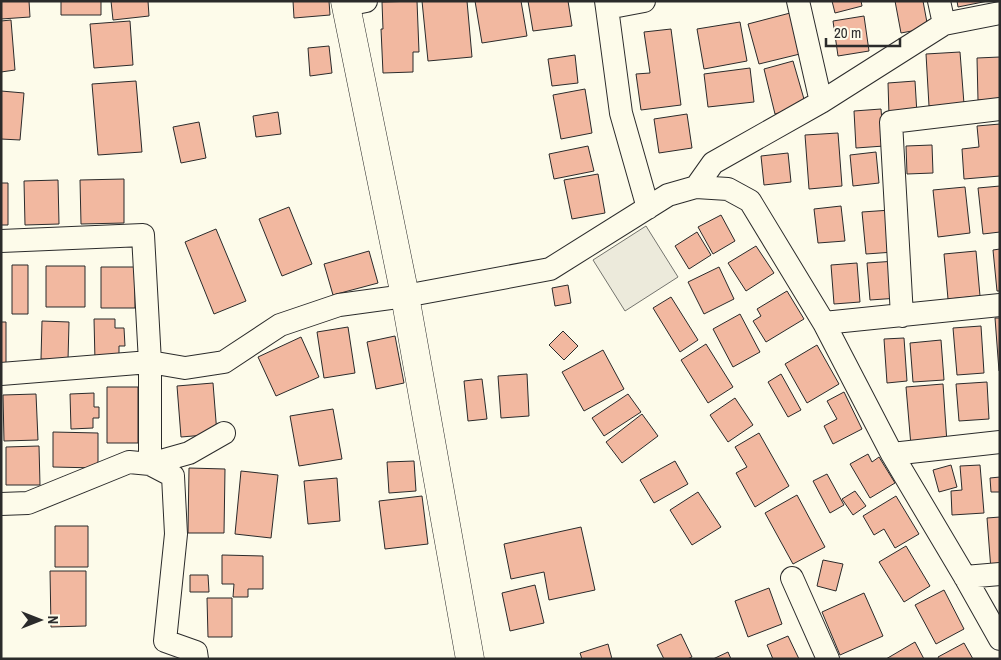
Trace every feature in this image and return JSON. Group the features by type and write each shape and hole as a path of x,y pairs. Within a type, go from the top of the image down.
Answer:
{"street":[{"path":"644,1 606,5 621,113 648,208"},
{"path":"798,1 821,102"},
{"path":"939,1 944,24"},
{"path":"352,2 470,659"},
{"path":"696,187 713,163 821,102 944,24 1000,13"},
{"path":"902,316 891,122 1000,109"},
{"path":"1,374 150,362 185,368 224,362 280,326 339,305 405,296 550,269 668,195 696,187 728,189 750,201 824,323 892,454 1000,639"},
{"path":"1,241 143,236 150,362 150,464"},
{"path":"824,323 1000,305"},
{"path":"1,504 28,503 129,462 150,464 189,453 224,433"},
{"path":"892,454 1000,442"},
{"path":"150,464 173,476 176,534 165,640 196,652 197,659"},
{"path":"965,577 1000,574"},
{"path":"792,578 828,659"}],"shaded area":[{"path":"646,226 678,277 625,311 593,260"}],"building":[{"path":"1,1 29,1 30,17 1,19"},
{"path":"61,1 101,1 101,15 61,15"},
{"path":"111,1 148,1 149,16 113,20"},
{"path":"293,1 329,1 330,15 294,18"},
{"path":"417,1 419,52 413,52 413,72 383,73 382,2"},
{"path":"422,1 467,1 472,57 428,61"},
{"path":"475,1 521,1 527,36 482,43"},
{"path":"528,1 568,1 572,26 533,31"},
{"path":"832,1 861,1 862,6 835,13"},
{"path":"895,1 923,1 928,28 901,33"},
{"path":"957,1 988,1 958,7"},
{"path":"794,12 804,53 759,64 748,24"},
{"path":"864,16 869,51 838,56 833,21"},
{"path":"11,20 15,70 1,72 1,21"},
{"path":"130,21 133,65 94,68 90,24"},
{"path":"740,22 747,61 704,69 697,29"},
{"path":"671,29 681,105 641,110 636,74 650,73 644,32"},
{"path":"329,46 332,73 310,76 308,48"},
{"path":"960,52 964,104 929,106 926,54"},
{"path":"575,55 578,83 552,86 548,59"},
{"path":"1000,57 1000,100 978,100 977,58"},
{"path":"793,61 806,106 775,114 764,69"},
{"path":"750,68 754,102 708,107 704,74"},
{"path":"136,81 142,152 98,155 92,84"},
{"path":"915,81 917,114 889,115 888,83"},
{"path":"585,89 592,133 561,139 553,95"},
{"path":"1,91 24,93 20,140 1,139"},
{"path":"881,109 884,146 856,148 854,111"},
{"path":"278,112 281,134 256,137 253,116"},
{"path":"687,114 692,148 659,153 654,119"},
{"path":"199,122 206,158 181,163 173,127"},
{"path":"1000,124 1000,176 964,179 962,149 979,147 977,126"},
{"path":"838,133 842,186 809,189 805,135"},
{"path":"932,145 933,173 907,174 906,146"},
{"path":"588,146 594,171 554,179 549,154"},
{"path":"876,152 879,183 853,186 850,155"},
{"path":"788,153 791,182 764,185 761,156"},
{"path":"598,174 605,213 572,219 564,180"},
{"path":"124,179 124,223 81,224 80,180"},
{"path":"58,180 59,224 25,225 24,181"},
{"path":"1,183 8,183 8,225 1,225"},
{"path":"1000,186 1000,232 983,234 978,188"},
{"path":"965,187 970,233 938,237 933,190"},
{"path":"841,206 845,241 818,243 814,209"},
{"path":"289,207 312,264 282,276 259,219"},
{"path":"891,210 894,252 866,254 862,212"},
{"path":"721,215 735,241 713,254 698,227"},
{"path":"216,229 246,301 214,314 185,242"},
{"path":"697,232 711,255 689,269 675,246"},
{"path":"756,246 774,273 746,291 728,263"},
{"path":"1000,249 1000,291 997,291 993,250"},
{"path":"369,251 378,283 333,295 324,264"},
{"path":"976,251 980,296 948,299 944,254"},
{"path":"896,261 899,298 870,300 867,263"},
{"path":"857,263 860,302 834,304 831,265"},
{"path":"12,265 28,265 28,314 12,314"},
{"path":"46,266 85,266 85,307 46,307"},
{"path":"101,267 135,267 135,308 101,308"},
{"path":"719,267 734,299 704,314 688,282"},
{"path":"568,285 571,303 555,306 552,288"},
{"path":"787,291 804,319 766,342 753,321 761,316 757,309"},
{"path":"671,297 698,340 680,352 653,308"},
{"path":"740,314 760,352 733,367 713,329"},
{"path":"995,318 1000,318 1000,371 999,371"},
{"path":"94,319 115,319 115,328 124,328 125,346 119,346 119,361 95,361"},
{"path":"42,321 69,322 68,360 41,359"},
{"path":"1,322 6,322 6,366 1,366"},
{"path":"981,326 984,373 957,375 953,328"},
{"path":"348,327 355,373 324,378 317,332"},
{"path":"563,331 578,346 564,360 549,345"},
{"path":"395,336 404,383 376,389 367,342"},
{"path":"301,337 319,377 276,396 258,357"},
{"path":"904,338 907,381 887,383 884,339"},
{"path":"941,340 944,380 913,382 910,343"},
{"path":"706,344 733,387 708,403 681,360"},
{"path":"817,345 839,384 807,403 785,364"},
{"path":"603,350 624,389 584,411 562,372"},
{"path":"527,374 529,416 501,418 498,376"},
{"path":"781,374 801,410 788,417 768,382"},
{"path":"482,379 487,419 468,421 464,381"},
{"path":"987,382 989,419 959,421 956,384"},
{"path":"213,383 217,434 181,437 177,386"},
{"path":"943,384 947,443 911,446 906,387"},
{"path":"107,387 138,387 138,443 107,443"},
{"path":"844,392 862,429 833,444 824,426 837,419 827,401"},
{"path":"94,393 94,407 99,407 99,418 93,418 93,428 71,429 70,394"},
{"path":"36,394 38,440 4,441 3,395"},
{"path":"628,394 641,412 604,436 592,418"},
{"path":"735,398 753,425 728,442 710,415"},
{"path":"333,409 342,459 299,466 290,416"},
{"path":"642,414 658,436 622,463 606,442"},
{"path":"53,432 98,433 98,468 53,467"},
{"path":"759,433 789,486 755,507 736,473 747,467 735,447"},
{"path":"39,446 40,485 6,485 6,447"},
{"path":"868,454 872,462 879,457 895,483 870,498 850,464"},
{"path":"414,461 416,491 389,493 387,462"},
{"path":"675,461 688,484 654,503 640,480"},
{"path":"951,465 957,487 939,492 933,470"},
{"path":"980,465 984,513 952,515 951,491 962,490 960,466"},
{"path":"189,468 225,469 224,533 188,533"},
{"path":"241,471 278,475 271,538 235,534"},
{"path":"827,474 844,505 830,513 813,481"},
{"path":"1000,477 1000,492 991,492 990,478"},
{"path":"337,478 340,521 308,524 304,481"},
{"path":"855,491 866,506 853,515 842,499"},
{"path":"698,492 721,527 692,545 670,510"},
{"path":"797,495 825,547 793,564 765,513"},
{"path":"422,496 428,544 385,549 379,501"},
{"path":"896,496 919,534 895,548 884,529 874,535 863,516"},
{"path":"1000,517 1000,569 991,570 987,518"},
{"path":"55,526 88,526 88,567 55,567"},
{"path":"581,527 595,590 549,600 544,572 511,579 504,544"},
{"path":"906,546 930,586 904,602 879,562"},
{"path":"222,555 263,556 263,589 248,589 248,597 233,597 234,584 222,584"},
{"path":"823,560 843,564 836,591 817,586"},
{"path":"50,571 86,571 86,626 51,627"},
{"path":"190,575 208,575 209,592 190,592"},
{"path":"535,585 544,623 510,631 502,593"},
{"path":"769,588 782,624 748,637 735,601"},
{"path":"944,590 964,629 936,644 915,605"},
{"path":"864,593 883,636 840,655 822,612"},
{"path":"207,598 232,598 232,637 208,637"},
{"path":"681,634 692,657 687,659 664,659 657,645"},
{"path":"788,636 799,659 773,659 767,645"},
{"path":"915,642 924,659 886,659"},
{"path":"964,643 973,659 939,659 938,657"},
{"path":"608,644 612,659 582,659 580,653"},
{"path":"728,652 731,659 713,659"}]}
